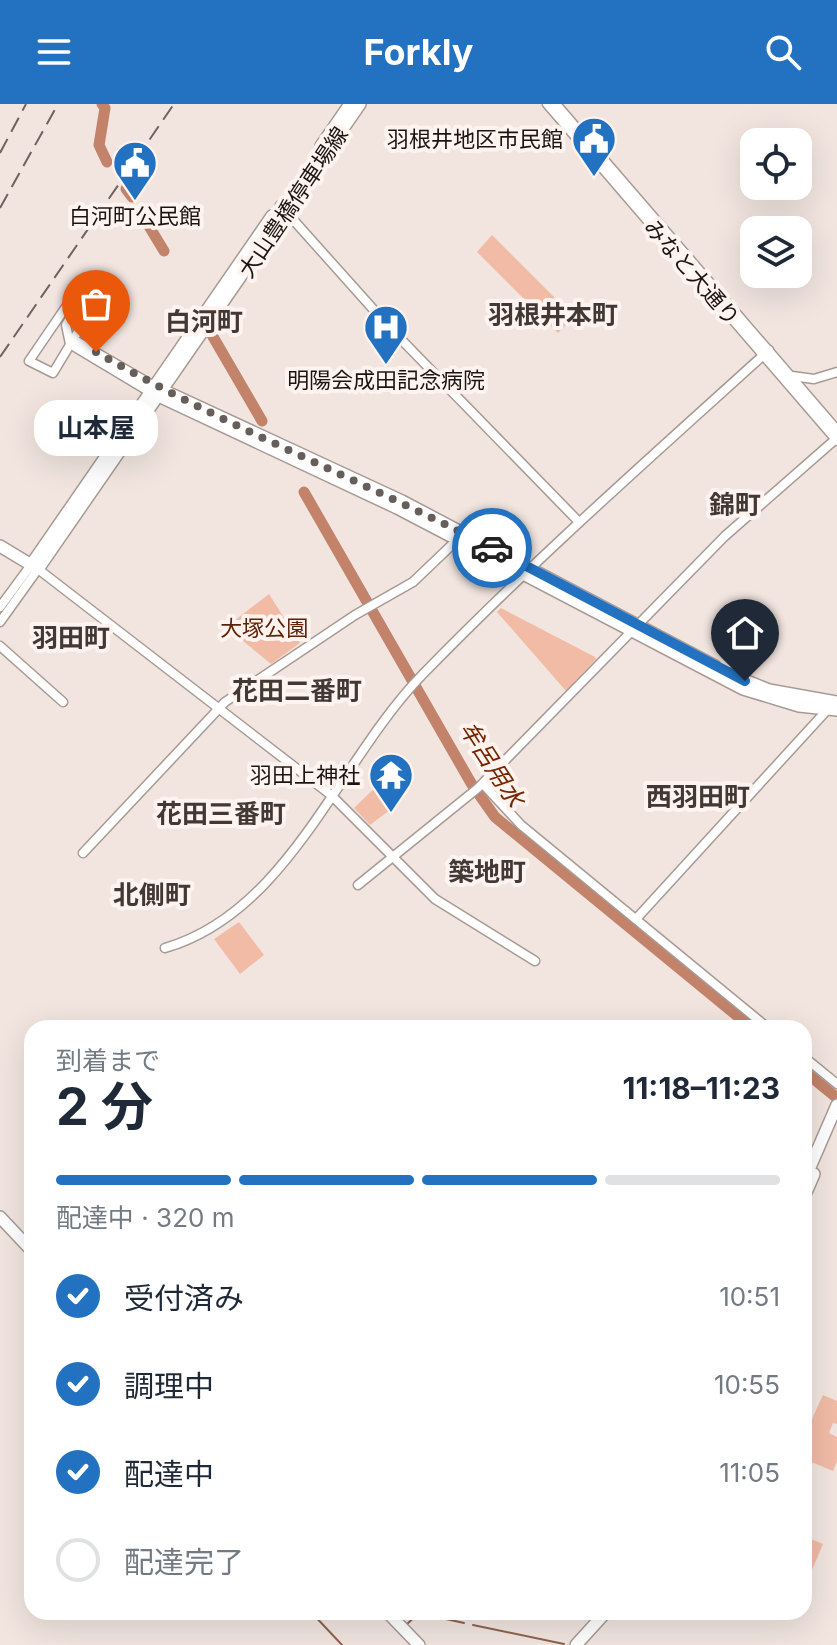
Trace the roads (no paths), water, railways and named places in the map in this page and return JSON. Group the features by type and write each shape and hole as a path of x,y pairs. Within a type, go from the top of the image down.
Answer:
{"main road":[{"name":"大山豊橋停車場線","path":"35,567 206,320 350,104"},
{"name":"大山豊橋停車場線","path":"282,207 360,104"},
{"path":"156,391 457,540 525,570"},
{"path":"156,391 402,501 525,570 636,627 743,689 799,706 834,707"},
{"path":"0,546 35,567"},
{"path":"812,1163 837,1105"},
{"path":"812,1179 837,1122"},
{"path":"0,1207 24,1232"},
{"path":"0,1217 24,1242"},
{"path":"386,1620 409,1645"},
{"path":"395,1620 419,1645"},
{"path":"576,1645 599,1620"},
{"path":"587,1645 608,1620"}],"street":[{"name":"みなと大通り","path":"547,104 837,430"},
{"name":"みなと大通り","path":"556,104 837,439"},
{"path":"282,207 390,328 578,521"},
{"path":"72,298 78,302 88,315 53,373 29,361 72,298"},
{"path":"78,302 67,317 65,331 156,391"},
{"path":"165,948 201,935 240,910 271,876 415,683 525,570 664,449 766,352"},
{"path":"791,376 814,379 837,372"},
{"path":"358,885 478,788 725,536 837,439"},
{"path":"83,853 218,708 370,606 413,582 457,540"},
{"path":"0,607 35,567"},
{"path":"0,622 35,567"},
{"path":"35,567 331,795 435,899 535,961"},
{"path":"0,646 63,702"},
{"path":"636,919 834,707"},
{"path":"478,788 758,1020"},
{"path":"812,1064 837,1084"}],"waterway":[{"name":"牟呂用水","path":"102,104 105,108 99,145 107,162"},
{"name":"牟呂用水","path":"126,189 132,197"},
{"name":"牟呂用水","path":"144,218 164,251"},
{"name":"牟呂用水","path":"212,335 262,421"},
{"name":"牟呂用水","path":"304,492 471,783 495,817 742,1020"},
{"name":"牟呂用水","path":"812,1078 837,1098"},
{"path":"319,1620 342,1645"},
{"path":"407,1624 411,1620"},
{"path":"450,1620 464,1623"},
{"path":"473,1625 564,1644"}],"railway":[{"path":"0,153 26,104"},
{"path":"0,208 58,104"},
{"path":"0,357 174,104"}],"place":[{"name":"羽根井地区市民館","path":"594,178"},
{"name":"白河町公民館","path":"135,202"},
{"name":"山本屋","path":"96,352"},
{"name":"明陽会成田記念病院","path":"386,366"},
{"name":"羽田上神社","path":"391,814"}],"district":[{"name":"羽根井本町","path":"553,314"},
{"name":"白河町","path":"204,321"},
{"name":"錦町","path":"735,504"},
{"name":"羽田町","path":"71,637"},
{"name":"花田二番町","path":"297,690"},
{"name":"西羽田町","path":"698,796"},
{"name":"花田三番町","path":"221,813"},
{"name":"築地町","path":"487,871"},
{"name":"北側町","path":"152,894"}],"park label":[{"name":"大塚公園","path":"264,628"}]}
